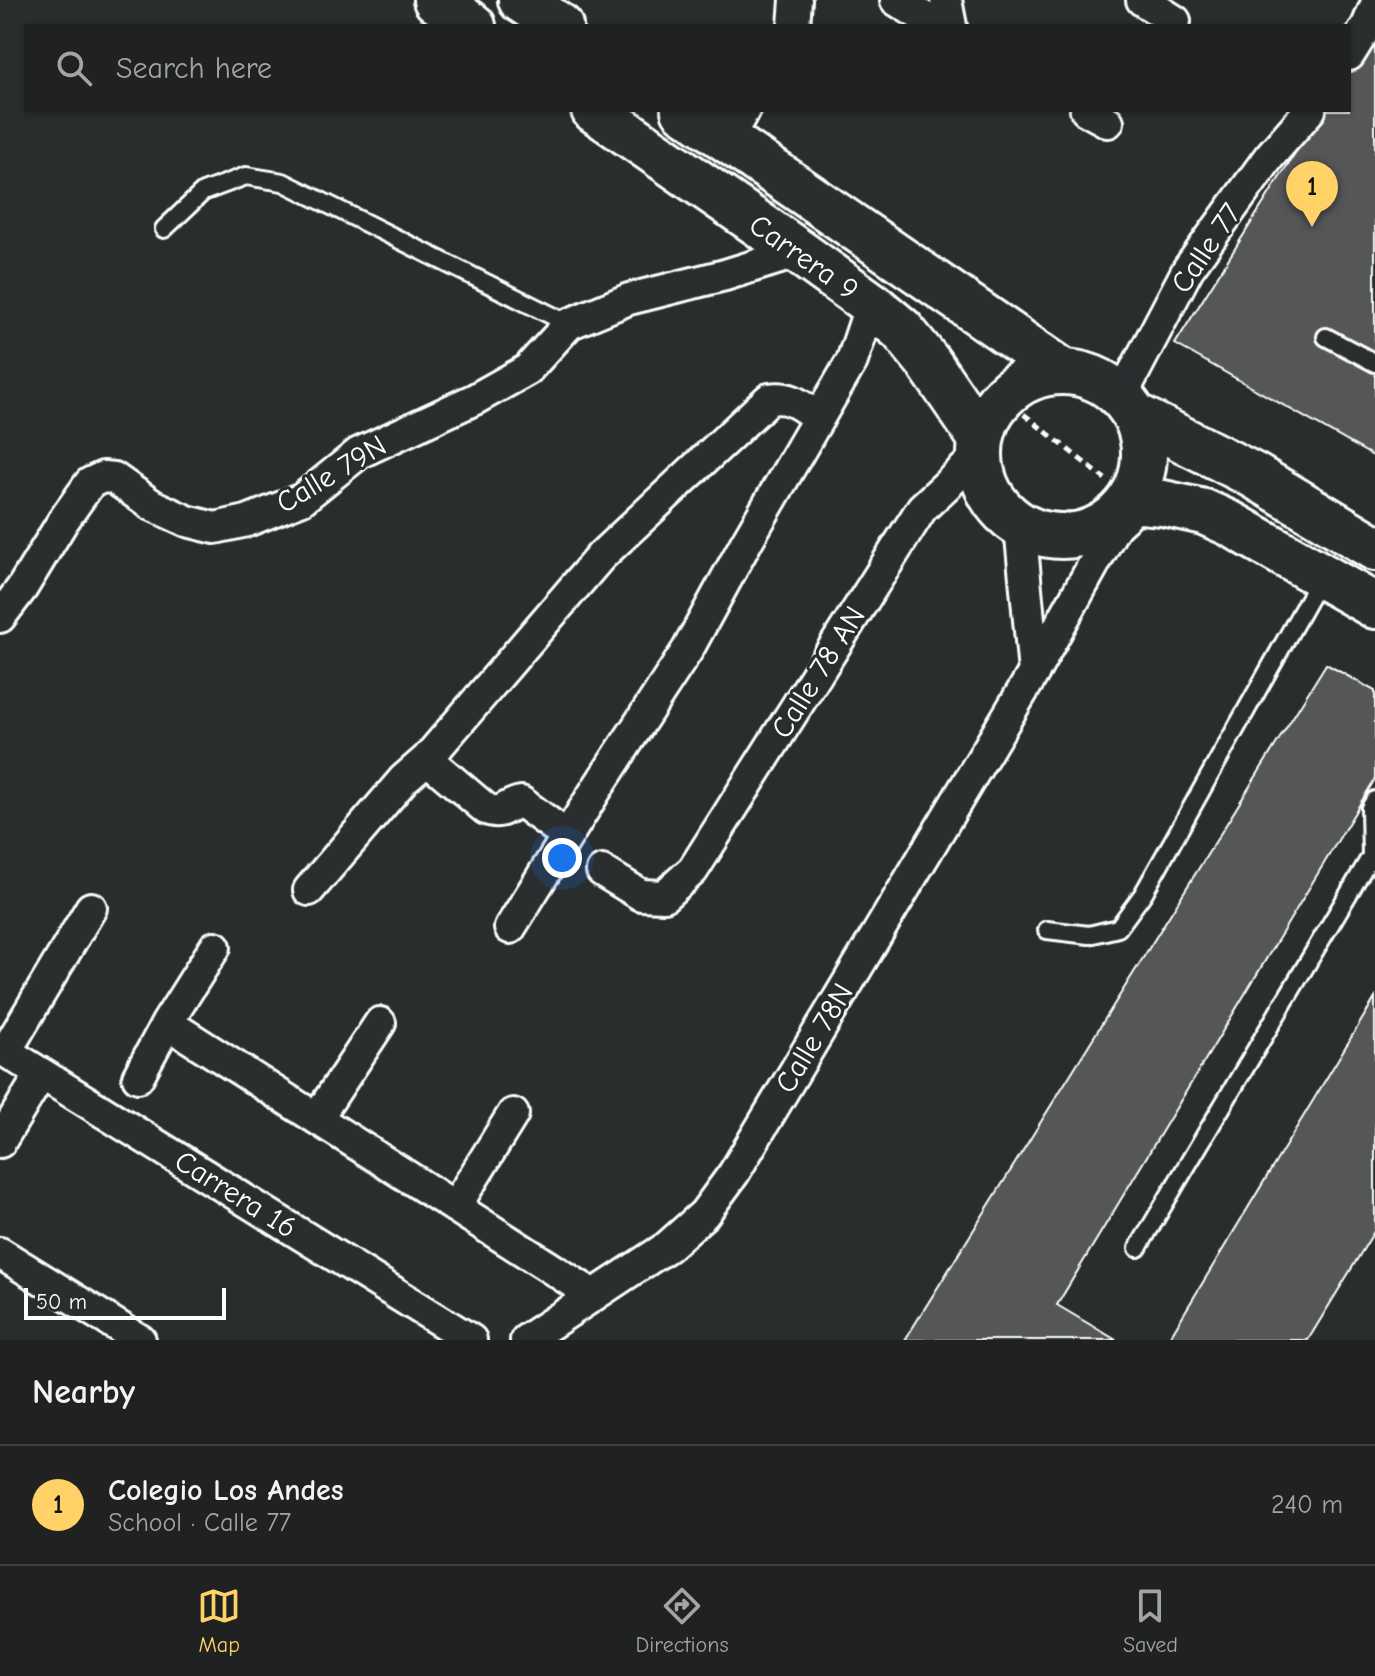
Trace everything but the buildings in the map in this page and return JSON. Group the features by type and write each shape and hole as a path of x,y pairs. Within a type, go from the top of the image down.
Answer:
{"main road":[{"path":"436,0 470,24"},
{"path":"521,0 557,24"},
{"name":"Carrera 9","path":"597,112 871,304 902,330 929,363 983,418"},
{"name":"Carrera 9","path":"691,112 736,124 1064,372"},
{"path":"1128,406 1144,443 1142,473 1128,504 1094,531 1056,538 1020,526 992,499 983,478 983,418 1020,384 1041,374 1064,372 1085,375 1104,384 1128,406 1253,475 1375,548"},
{"path":"1128,504 1163,503 1204,512 1231,524 1375,606"}],"street":[{"path":"794,24 796,0"},
{"path":"896,0 935,24"},
{"path":"946,0 951,24"},
{"path":"1142,0 1175,21"},
{"path":"1351,52 1375,7"},
{"name":"Calle 77","path":"1128,406 1188,269 1269,157 1308,112"},
{"name":"Calle 79N","path":"0,617 90,483 103,477 114,478 152,505 187,521 215,528 247,521 302,499 359,453 475,399 527,370 569,324 629,299 725,275 799,252"},
{"path":"510,928 688,649 852,361 871,304"},
{"path":"309,890 404,779 427,759 601,556 769,399 790,398 819,418"},
{"name":"Calle 78 AN","path":"602,871 641,895 664,896 693,870 922,508 983,418"},
{"name":"Calle 78N","path":"526,1340 667,1247 704,1214 734,1173 1034,672 1128,504"},
{"path":"1020,526 1034,672"},
{"path":"427,759 486,809 503,811 521,802 567,836"},
{"path":"3,1050 91,908"},
{"path":"138,1077 167,1023 215,947"},
{"path":"167,1023 593,1295"},
{"path":"317,1118 380,1023"},
{"name":"Carrera 16","path":"3,1050 471,1340"},
{"path":"0,1142 41,1074"},
{"path":"455,1207 513,1114"},
{"path":"0,1253 140,1340"}],"lane":[{"path":"164,229 203,192 246,176 283,182 569,324"},
{"path":"1326,337 1375,363"},
{"path":"1047,930 1089,935 1118,928 1143,894 1322,576"},
{"path":"1138,1248 1373,854 1370,808 1375,800"}],"path":[{"path":"1028,347 983,418 1128,504"}],"place":[{"name":"Colegio Los Andes","path":"1312,227"}]}
